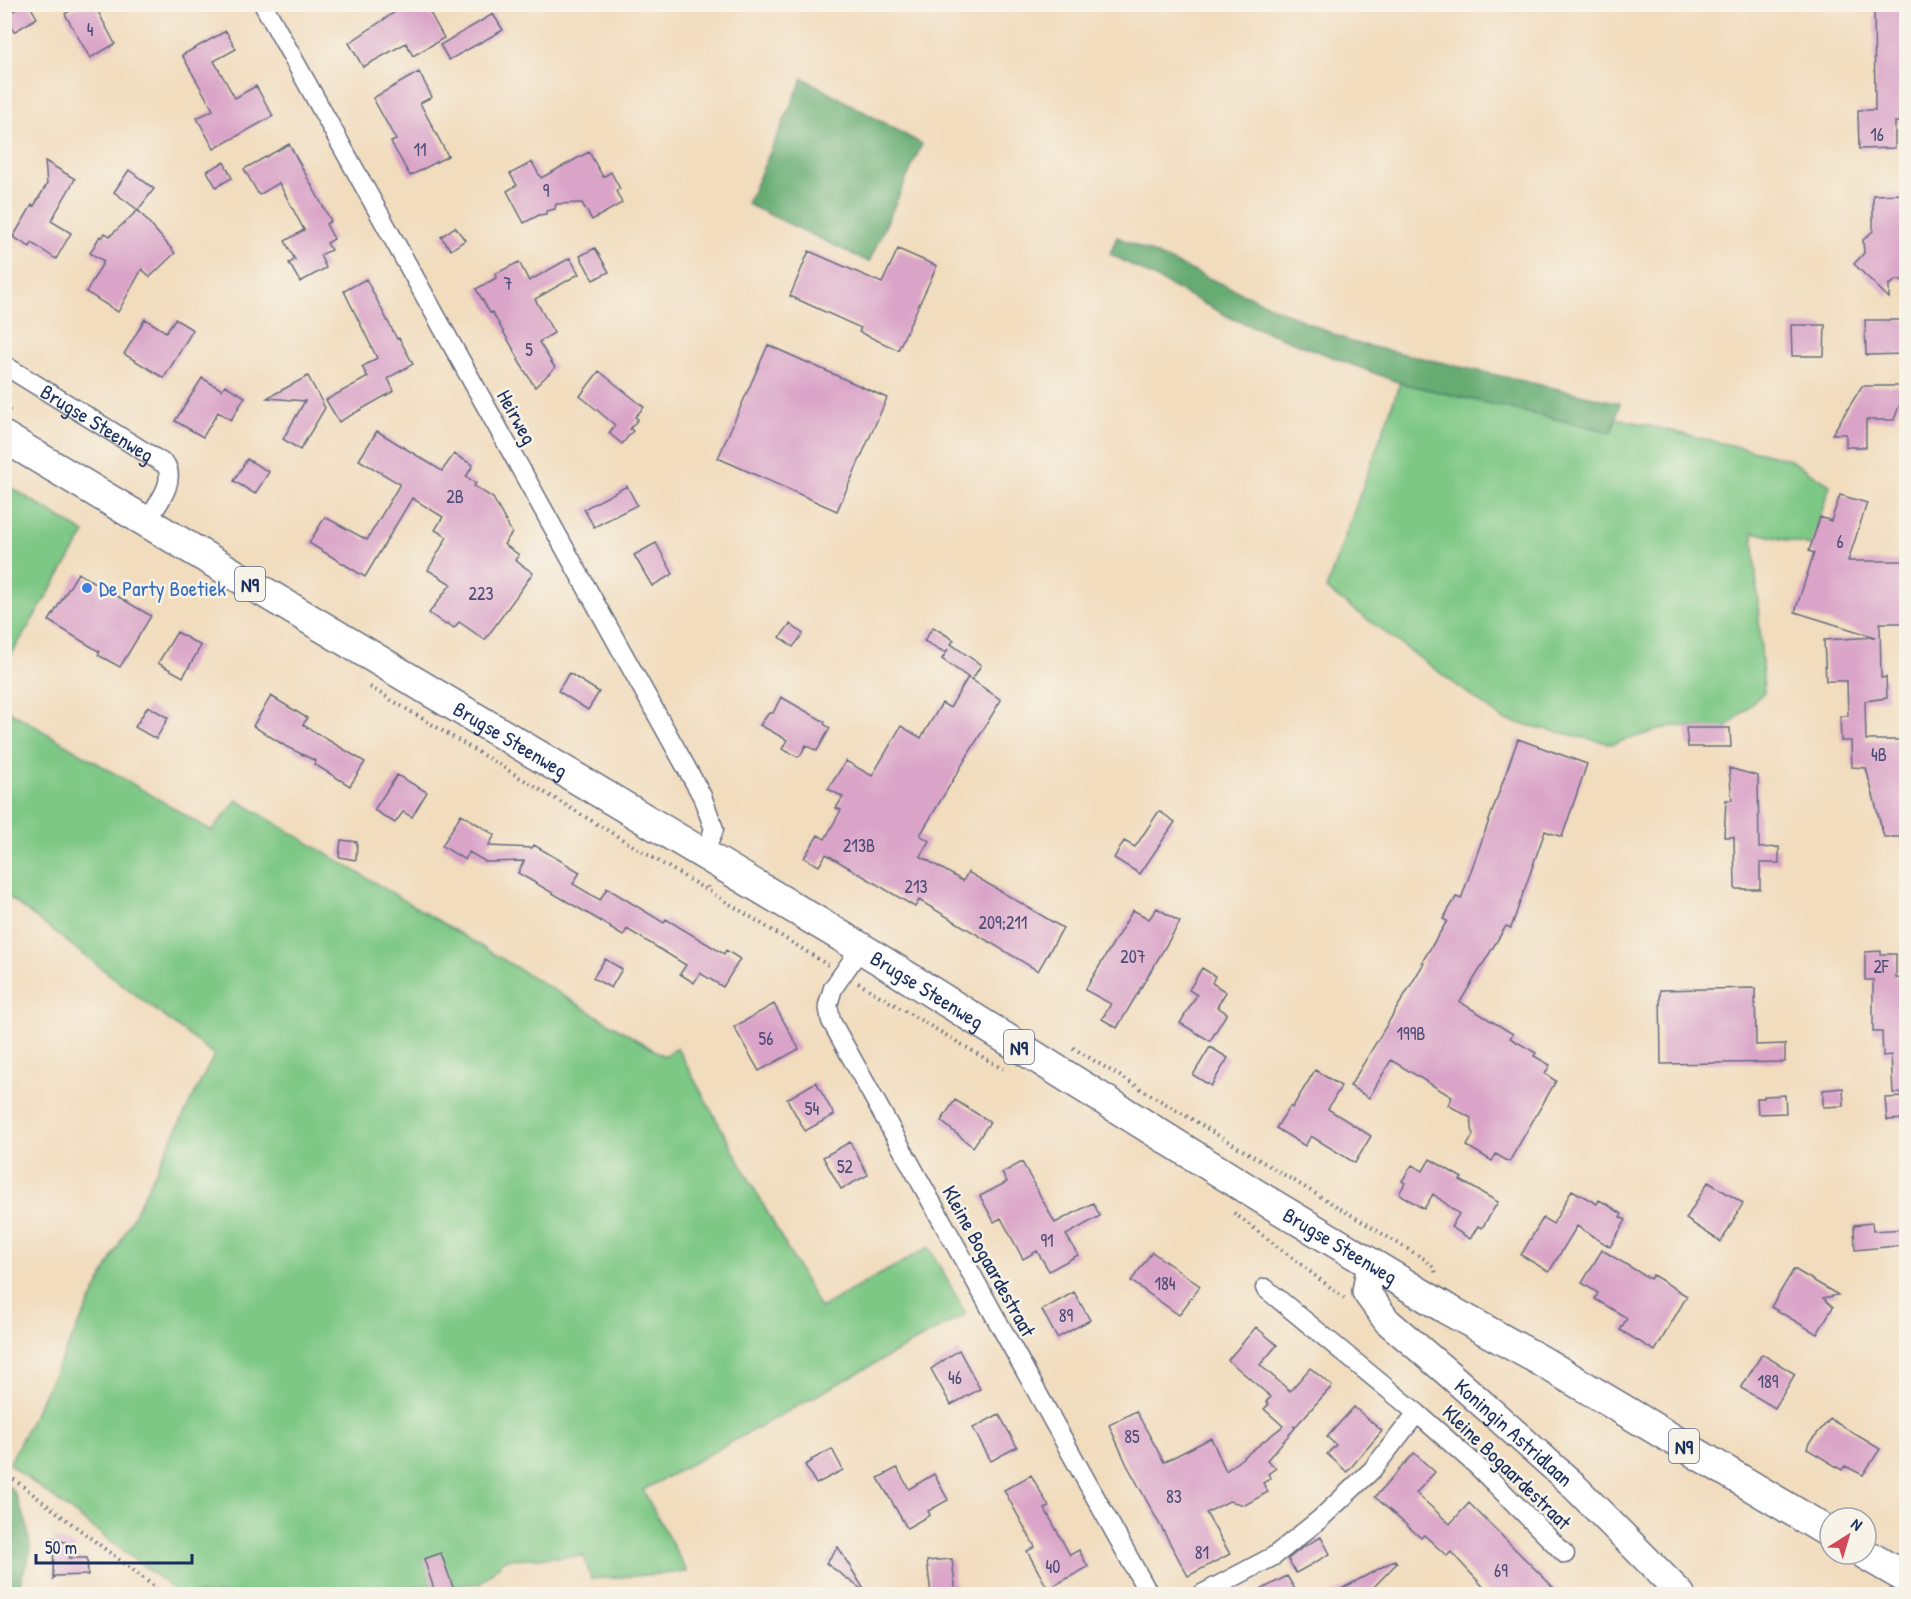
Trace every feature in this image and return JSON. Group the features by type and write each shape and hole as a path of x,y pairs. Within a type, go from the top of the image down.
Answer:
{"main road":[{"name":"Brugse Steenweg","path":"4,437 861,948 1260,1197 1445,1308 1539,1359 1818,1526"},
{"name":"Koningin Astridlaan","path":"1371,1263 1366,1292 1387,1321 1569,1481 1682,1594"},
{"path":"1878,1562 1906,1578"}],"street":[{"name":"Heirweg","path":"262,4 702,796 714,829 704,855"},
{"name":"Brugse Steenweg","path":"4,365 166,465 170,473 169,482 147,522"},
{"name":"Kleine Bogaardestraat","path":"861,948 833,988 828,1005 831,1021 1149,1594"},
{"name":"Kleine Bogaardestraat","path":"1265,1288 1417,1413 1476,1465 1565,1554"},
{"name":"Kleine Bogaardestraat","path":"1202,1594 1274,1556 1320,1520 1372,1470 1417,1413"}],"path":[{"path":"842,974 1007,1071"},
{"path":"1069,1045 1426,1260 1435,1270 1445,1308"},
{"path":"1234,1212 1345,1299"},
{"path":"4,1472 164,1594"}],"green space":[{"path":"803,78 922,144 869,262 747,204"},
{"path":"1117,237 1351,342 1620,403 1612,432 1400,383 1233,319 1110,254"},
{"path":"1400,383 1612,432 1616,418 1789,459 1830,485 1811,546 1753,532 1764,692 1724,730 1672,726 1612,744 1504,720 1326,589"},
{"path":"5,484 85,533 5,665"},
{"path":"4,708 212,831 237,800 664,1056 677,1048 820,1308 929,1247 966,1314 643,1490 687,1572 591,1579 584,1556 506,1559 479,1584 409,1586 388,1594 180,1594 9,1464 214,1055 5,894"},
{"path":"5,1482 14,1492 26,1521 31,1551 18,1588 12,1594 5,1594"}],"building":[{"path":"24,4 29,4 37,18 14,32 5,16"},
{"path":"81,4 94,4 115,44 90,58 65,14"},
{"path":"407,4 425,4 444,38 413,56 406,43 363,67 349,43"},
{"path":"1874,4 1906,4 1906,81 1900,81 1899,122 1895,122 1895,148 1859,149 1858,110 1875,110"},
{"path":"493,14 503,30 449,60 440,45"},
{"path":"226,31 236,49 214,61 235,98 256,86 273,116 214,149 197,118 213,110 182,55"},
{"path":"419,72 432,97 420,103 448,156 410,176 391,142 396,140 373,98"},
{"path":"289,144 331,221 326,224 334,239 327,243 331,250 320,255 326,268 300,282 289,263 295,260 285,241 304,230 279,183 259,195 244,169"},
{"path":"589,152 603,177 611,172 620,189 616,191 622,203 592,220 582,203 556,204 555,209 546,211 546,214 524,223 507,191 517,185 510,174 532,162 541,178"},
{"path":"45,161 75,179 51,221 71,233 56,259 32,243 30,247 13,237 47,184"},
{"path":"224,162 232,178 216,187 207,171"},
{"path":"129,170 154,189 138,210 114,192"},
{"path":"1906,194 1905,280 1895,280 1889,284 1889,298 1854,264 1864,253 1863,240 1873,231 1873,195"},
{"path":"138,210 175,253 150,277 142,269 118,312 86,292 104,261 90,253 100,236 102,238 105,233 110,236"},
{"path":"455,227 465,240 451,250 441,237"},
{"path":"595,248 609,272 593,280 580,256"},
{"path":"898,249 937,266 898,350 859,332 861,328 790,296 809,251 882,283"},
{"path":"570,258 579,274 535,299 554,333 539,342 555,368 535,387 492,312 490,313 476,289 496,278 495,274 519,262 529,281"},
{"path":"366,279 397,339 399,338 413,364 388,378 394,391 339,422 326,400 368,377 362,367 377,358 344,291"},
{"path":"145,319 166,332 175,319 193,330 164,378 124,354"},
{"path":"1865,320 1906,320 1906,354 1866,355"},
{"path":"1791,325 1825,325 1824,356 1792,356"},
{"path":"768,345 887,398 837,511 718,458"},
{"path":"599,371 644,407 635,417 638,419 630,429 633,431 622,444 609,433 615,425 580,396"},
{"path":"308,376 325,408 300,450 283,439 305,401 267,398"},
{"path":"202,378 222,390 225,385 245,397 231,420 218,412 203,437 175,421"},
{"path":"1862,386 1906,386 1906,407 1899,406 1894,420 1866,420 1866,447 1846,447 1846,434 1832,434"},
{"path":"377,431 442,471 454,454 473,465 466,477 476,483 474,486 493,498 512,533 504,544 519,555 515,560 533,573 485,640 459,622 454,628 429,613 451,584 428,570 447,537 435,530 443,517 412,498 365,577 309,543 325,517 367,540 400,484 359,460"},
{"path":"247,459 269,472 255,494 234,481"},
{"path":"627,486 637,505 594,527 584,509"},
{"path":"1840,495 1867,503 1848,561 1906,561 1906,623 1880,623 1881,678 1886,677 1887,698 1865,701 1866,740 1906,740 1905,837 1884,837 1866,768 1852,767 1851,741 1841,741 1840,716 1848,716 1847,681 1826,681 1824,640 1875,637 1795,612 1814,553 1809,551 1820,517 1831,521"},
{"path":"656,543 673,574 652,586 634,555"},
{"path":"78,573 151,616 120,667 98,655 100,652 49,621"},
{"path":"790,624 803,634 793,647 780,637"},
{"path":"933,627 954,640 951,644 981,665 972,680 942,659 946,653 924,641"},
{"path":"177,632 201,646 183,677 158,663"},
{"path":"569,673 599,692 588,710 558,691"},
{"path":"968,677 1001,700 920,835 929,841 920,856 963,881 968,872 1063,928 1038,971 919,900 915,907 826,854 819,866 804,858 818,835 825,839 841,810 836,808 843,797 828,789 846,761 872,776 901,726 921,738 942,703 950,708"},
{"path":"271,696 307,718 303,725 365,762 350,786 314,764 316,761 287,747 253,726"},
{"path":"781,697 825,722 824,724 830,728 817,751 806,745 798,757 782,749 787,740 760,725 769,713 773,713"},
{"path":"148,706 168,718 156,739 135,727"},
{"path":"1686,728 1730,728 1731,747 1688,747"},
{"path":"1518,739 1587,764 1562,837 1545,831 1511,928 1506,926 1460,1002 1513,1034 1510,1038 1536,1053 1534,1056 1550,1065 1545,1074 1556,1081 1509,1162 1496,1154 1492,1161 1467,1146 1473,1135 1471,1118 1448,1105 1452,1097 1391,1060 1369,1098 1350,1086 1424,963 1422,962 1447,921 1443,919 1456,897 1461,899"},
{"path":"1729,768 1758,776 1759,848 1779,847 1779,863 1760,863 1760,889 1735,889 1734,837 1724,837 1726,800 1732,800"},
{"path":"397,775 427,792 412,817 403,812 395,823 374,810"},
{"path":"1159,811 1175,822 1140,874 1114,858 1124,841 1135,847"},
{"path":"461,814 495,835 488,846 532,848 534,845 580,872 573,884 600,900 607,888 664,923 666,919 724,954 726,950 740,959 723,987 700,973 694,983 680,974 686,965 627,929 623,936 518,873 524,861 486,862 469,852 465,860 442,846"},
{"path":"341,840 357,842 356,860 339,857"},
{"path":"1157,908 1180,922 1117,1028 1102,1019 1111,1004 1085,990 1133,910 1149,919"},
{"path":"1881,951 1881,954 1896,954 1896,978 1906,979 1906,1093 1893,1093 1891,1055 1883,1056 1882,1032 1873,1032 1873,980 1865,980 1865,952"},
{"path":"605,959 622,969 611,988 593,978"},
{"path":"1202,968 1215,976 1212,983 1226,992 1217,1007 1227,1013 1210,1041 1180,1023 1197,995 1189,990"},
{"path":"1755,988 1756,1045 1785,1044 1785,1062 1661,1064 1660,990"},
{"path":"774,1004 799,1049 759,1071 734,1027"},
{"path":"1210,1047 1228,1058 1211,1086 1193,1075"},
{"path":"1315,1070 1341,1086 1328,1109 1371,1136 1355,1163 1311,1136 1305,1146 1276,1128 1290,1106 1292,1108"},
{"path":"816,1082 834,1115 805,1131 787,1099"},
{"path":"1843,1088 1844,1106 1823,1107 1823,1090"},
{"path":"1785,1095 1786,1113 1758,1114 1757,1098"},
{"path":"1906,1097 1906,1119 1887,1120 1885,1098"},
{"path":"955,1100 990,1122 973,1147 941,1121"},
{"path":"850,1142 868,1175 841,1189 823,1157"},
{"path":"1430,1159 1498,1202 1482,1228 1478,1226 1470,1239 1451,1227 1459,1214 1433,1194 1424,1209 1399,1194 1405,1183 1402,1181 1412,1165 1423,1171"},
{"path":"1022,1162 1055,1223 1093,1203 1100,1216 1066,1235 1078,1255 1049,1271 1037,1251 1023,1259 1001,1218 994,1222 980,1196 1007,1182 1002,1173"},
{"path":"1708,1182 1743,1203 1721,1242 1686,1219"},
{"path":"1572,1190 1597,1204 1599,1200 1622,1214 1620,1217 1626,1220 1610,1247 1577,1226 1549,1272 1521,1255 1543,1218 1553,1224"},
{"path":"1872,1223 1873,1231 1906,1229 1906,1245 1855,1250 1854,1225"},
{"path":"1602,1250 1650,1279 1653,1275 1687,1296 1655,1351 1620,1330 1627,1318 1595,1299 1598,1293 1582,1283"},
{"path":"1152,1252 1200,1286 1179,1315 1131,1281"},
{"path":"1794,1269 1838,1295 1823,1298 1833,1307 1817,1334 1771,1307"},
{"path":"1074,1292 1090,1320 1057,1338 1042,1310"},
{"path":"1256,1327 1277,1345 1260,1365 1290,1391 1310,1368 1332,1386 1295,1427 1293,1426 1295,1428 1267,1460 1276,1468 1268,1474 1271,1478 1263,1483 1268,1492 1245,1505 1229,1501 1206,1513 1230,1554 1188,1576 1127,1465 1109,1425 1136,1411 1164,1462 1211,1438 1226,1471 1283,1426 1264,1409 1271,1397 1228,1360"},
{"path":"959,1350 980,1389 951,1405 931,1369"},
{"path":"1762,1354 1795,1374 1775,1408 1741,1388"},
{"path":"1354,1407 1382,1431 1347,1472 1327,1454 1336,1445 1327,1437"},
{"path":"999,1414 1017,1447 991,1461 973,1428"},
{"path":"1830,1419 1880,1449 1863,1475 1845,1466 1842,1470 1807,1449 1809,1443"},
{"path":"832,1449 843,1470 816,1484 805,1465"},
{"path":"1414,1453 1435,1472 1416,1493 1450,1524 1469,1503 1560,1594 1506,1594 1503,1592 1490,1594 1451,1552 1447,1556 1424,1535 1421,1538 1375,1497"},
{"path":"897,1468 909,1489 934,1474 948,1500 928,1511 930,1515 907,1528 878,1478"},
{"path":"1031,1475 1049,1507 1045,1509 1070,1555 1079,1550 1088,1567 1048,1589 1027,1551 1035,1547 1004,1490"},
{"path":"1321,1537 1330,1554 1296,1573 1288,1559"},
{"path":"54,1538 77,1547 69,1558 87,1558 88,1575 55,1576 53,1579"},
{"path":"838,1547 865,1591 826,1563"},
{"path":"441,1553 455,1593 435,1592 424,1559"},
{"path":"952,1559 956,1594 931,1594 927,1561"},
{"path":"1395,1560 1397,1563 1367,1594 1332,1594"},
{"path":"1287,1576 1298,1594 1253,1594"}],"place":[{"name":"De Party Boetiek","path":"87,588"}]}
